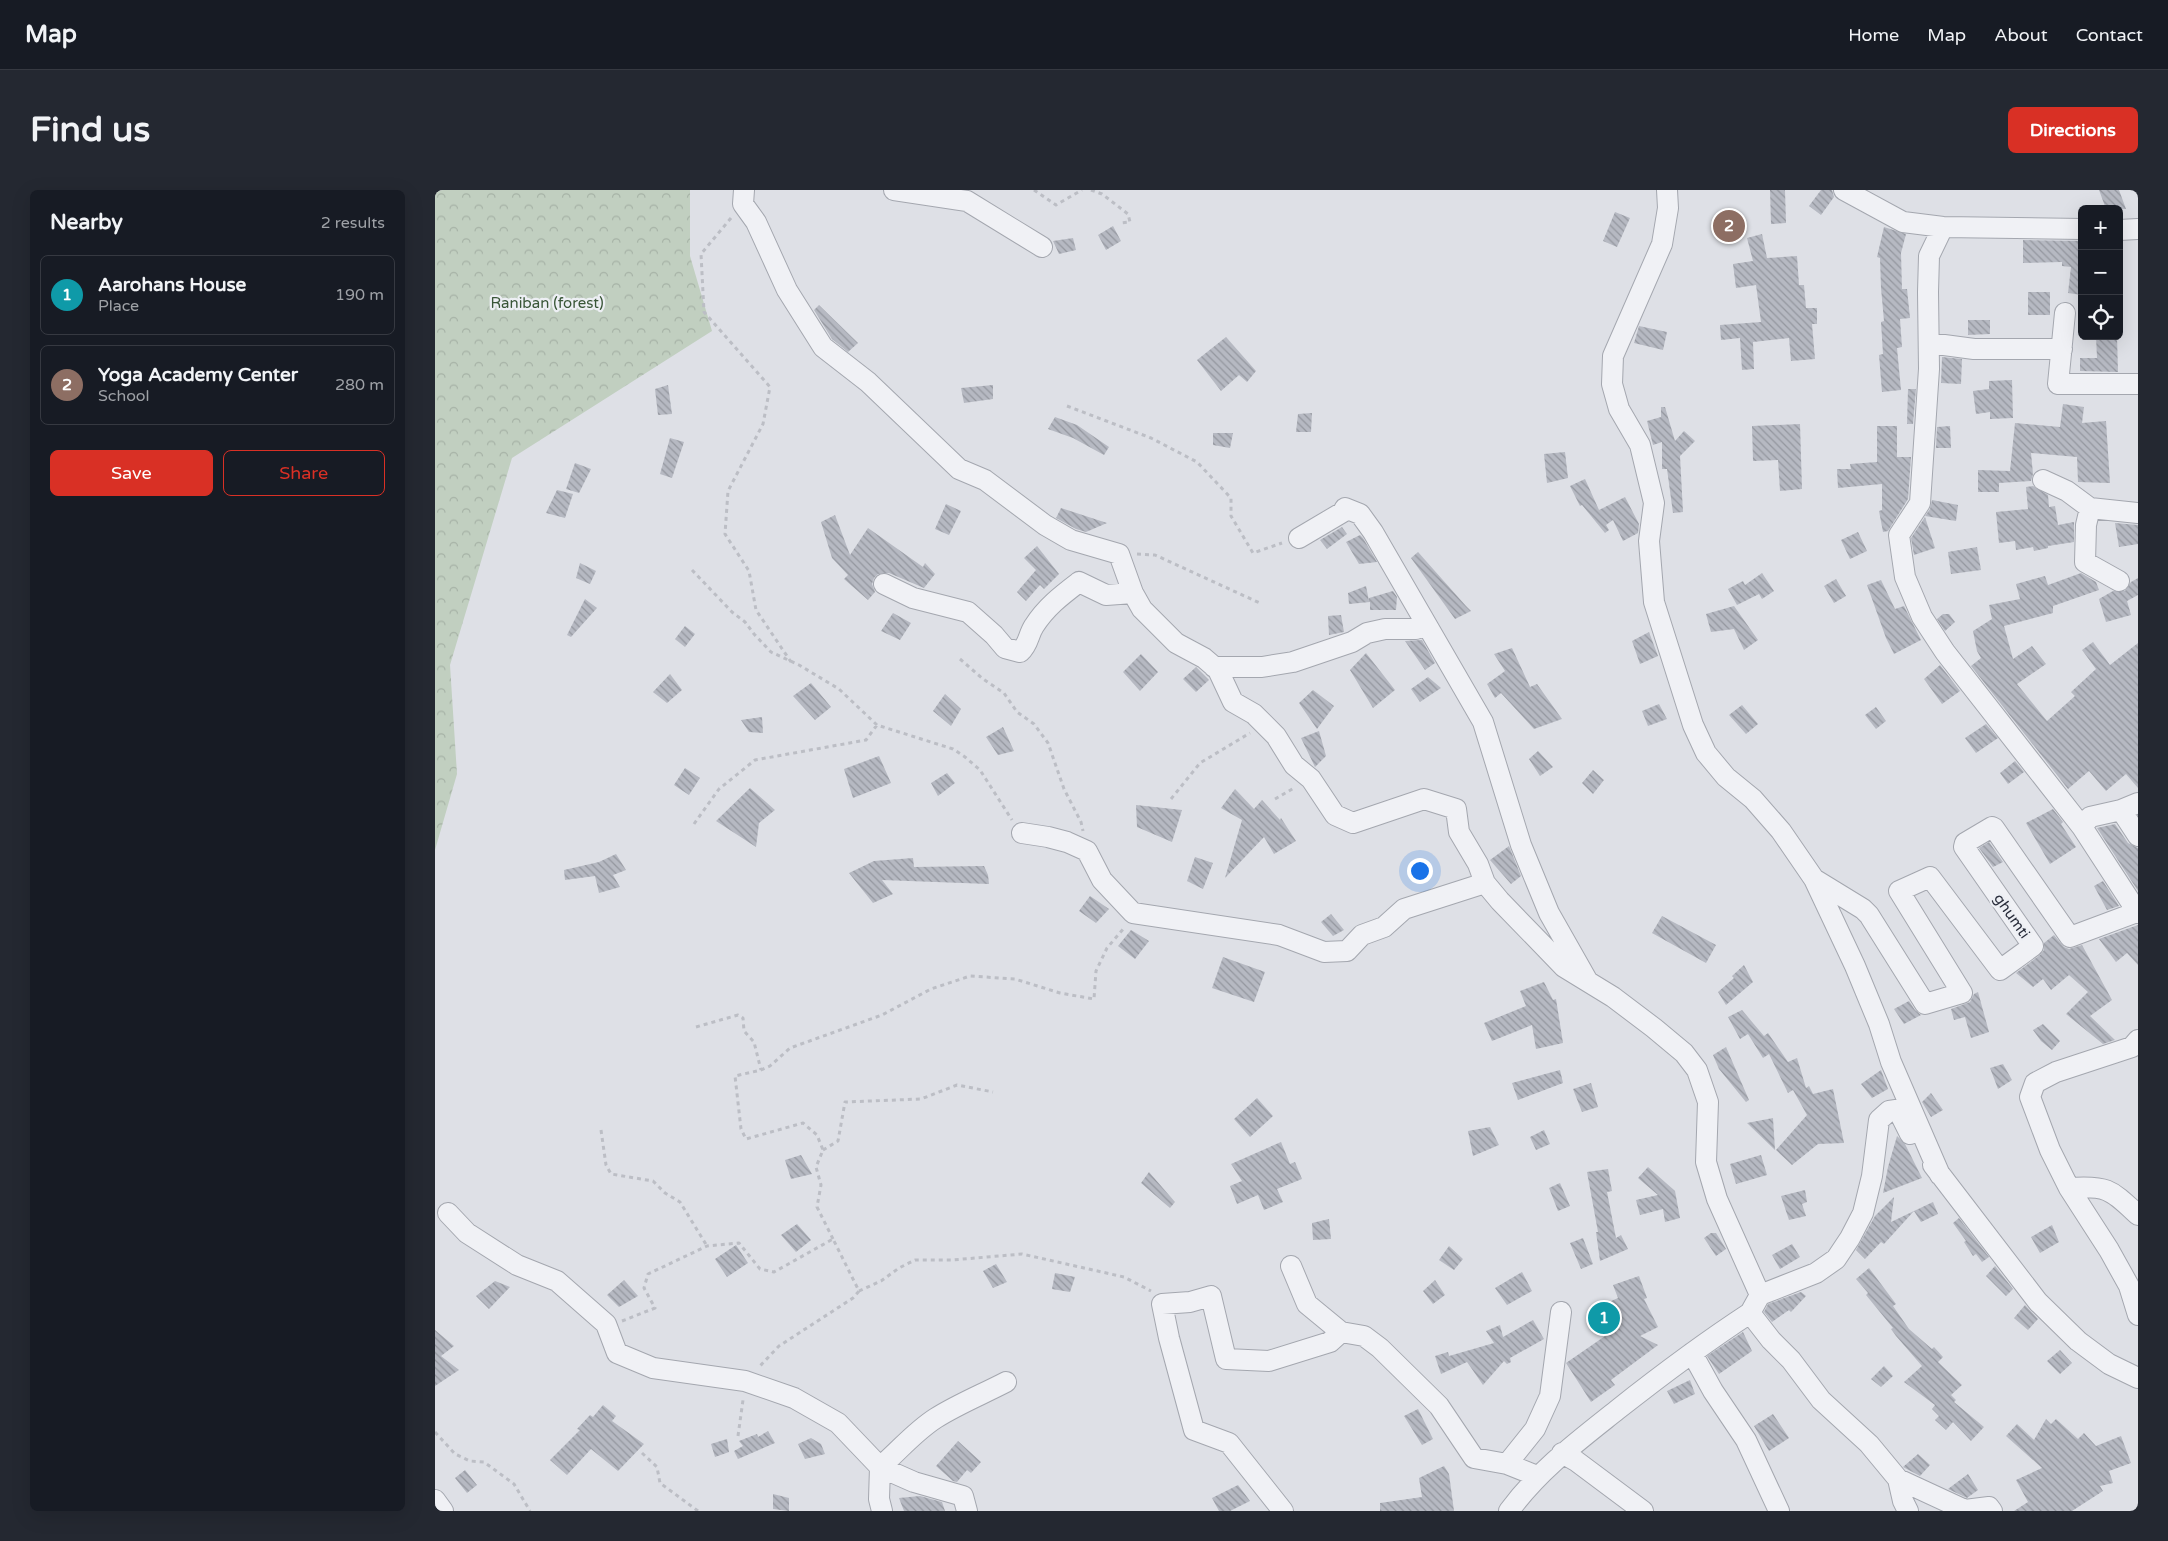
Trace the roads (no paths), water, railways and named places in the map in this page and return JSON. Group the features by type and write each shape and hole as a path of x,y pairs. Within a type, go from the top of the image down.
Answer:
{"street":[{"path":"894,190 967,201 1042,248"},
{"path":"1667,190 1668,208 1662,244 1613,356 1612,384 1619,409 1640,445 1654,503 1649,541 1654,602 1693,725 1707,753 1726,777 1753,800 1781,831 1814,879 1858,974 1879,1024 1891,1062 1940,1175"},
{"path":"1843,190 1903,222 1943,227 2008,226 2078,229"},
{"path":"744,197 787,290 823,347 869,382 959,469 985,480 1045,525 1071,540 1119,554 1133,593 1142,609 1176,643 1204,658 1218,670 1233,702 1255,714 1276,736 1294,765 1311,779 1335,815 1353,823 1424,799 1456,809 1459,832 1478,864 1485,882 1539,943 1564,967 1613,997 1684,1054 1697,1070 1708,1102 1706,1162 1717,1199 1760,1295"},
{"path":"1943,227 1929,256 1929,343 1920,503 1899,535 1905,577 1922,617 1945,652 2082,828 2137,912"},
{"path":"2123,230 2138,229"},
{"path":"2065,313 2058,384 2138,384"},
{"path":"1929,343 1974,350 2062,349"},
{"path":"2043,480 2067,490 2090,508 2138,513"},
{"path":"1299,538 1343,512 1345,508 1360,514 1483,722 1521,845 1549,913 1587,981"},
{"path":"2090,508 2086,525 2085,562 2119,581"},
{"path":"884,584 913,598 968,612 994,635 1005,648 1020,652 1027,646 1033,628 1048,606 1079,582 1105,595 1133,593"},
{"path":"1214,667 1262,667 1293,662 1352,642 1367,633 1385,629 1416,628 1426,624"},
{"path":"2082,828 2090,817 2130,807 2138,836"},
{"name":"ghumti","path":"1814,879 1863,909 1869,915 1925,1004 1962,994 1899,891 1930,877 2000,970 2033,946 1964,847 1965,843 1992,827 2069,937 2137,912"},
{"path":"1021,833 1048,837 1087,851 1102,880 1133,913 1279,935 1324,952 1347,951 1363,936 1384,927 1404,909 1485,882"},
{"path":"2138,1040 2132,1047 2055,1072 2035,1084 2029,1097 2050,1150 2069,1188 2109,1250 2129,1286 2138,1315"},
{"path":"1509,1511 1537,1476 1562,1453 1693,1353 1750,1313 1760,1295 1817,1272 1836,1259 1863,1213 1872,1176 1877,1127 1883,1115 1889,1111 1896,1110 1899,1112 1906,1128 1940,1175 2038,1302 2078,1341 2109,1364 2138,1378"},
{"path":"2069,1188 2090,1186 2113,1192 2138,1215"},
{"path":"448,1213 467,1233 517,1265 557,1281 606,1324 617,1353 653,1368 745,1381 794,1398 838,1423 880,1467 914,1482 963,1496 967,1511"},
{"path":"1291,1266 1307,1304 1341,1332 1364,1336 1380,1348 1439,1406 1474,1458 1507,1464 1537,1476"},
{"path":"1283,1511 1229,1443 1195,1430 1169,1338 1162,1304 1190,1302 1211,1296 1226,1359 1269,1361 1330,1342 1341,1332"},
{"path":"1507,1464 1535,1429 1550,1396 1561,1312"},
{"path":"1750,1313 1771,1340 1791,1360 1821,1400 1869,1444 1898,1479 1965,1510 1989,1507 1992,1511"},
{"path":"1693,1353 1713,1391 1747,1440 1779,1511"},
{"path":"882,1511 879,1499 880,1467 903,1444 936,1418 1006,1382"},
{"path":"1562,1453 1577,1461 1643,1511"},
{"path":"1898,1479 1903,1501 1908,1511"},
{"path":"435,1500 443,1511"}],"place":[{"name":"Yoga Academy Center","path":"1729,226"},
{"name":"Aarohans House","path":"1604,1318"}],"park label":[{"name":"Raniban (forest)","path":"547,303"}]}
